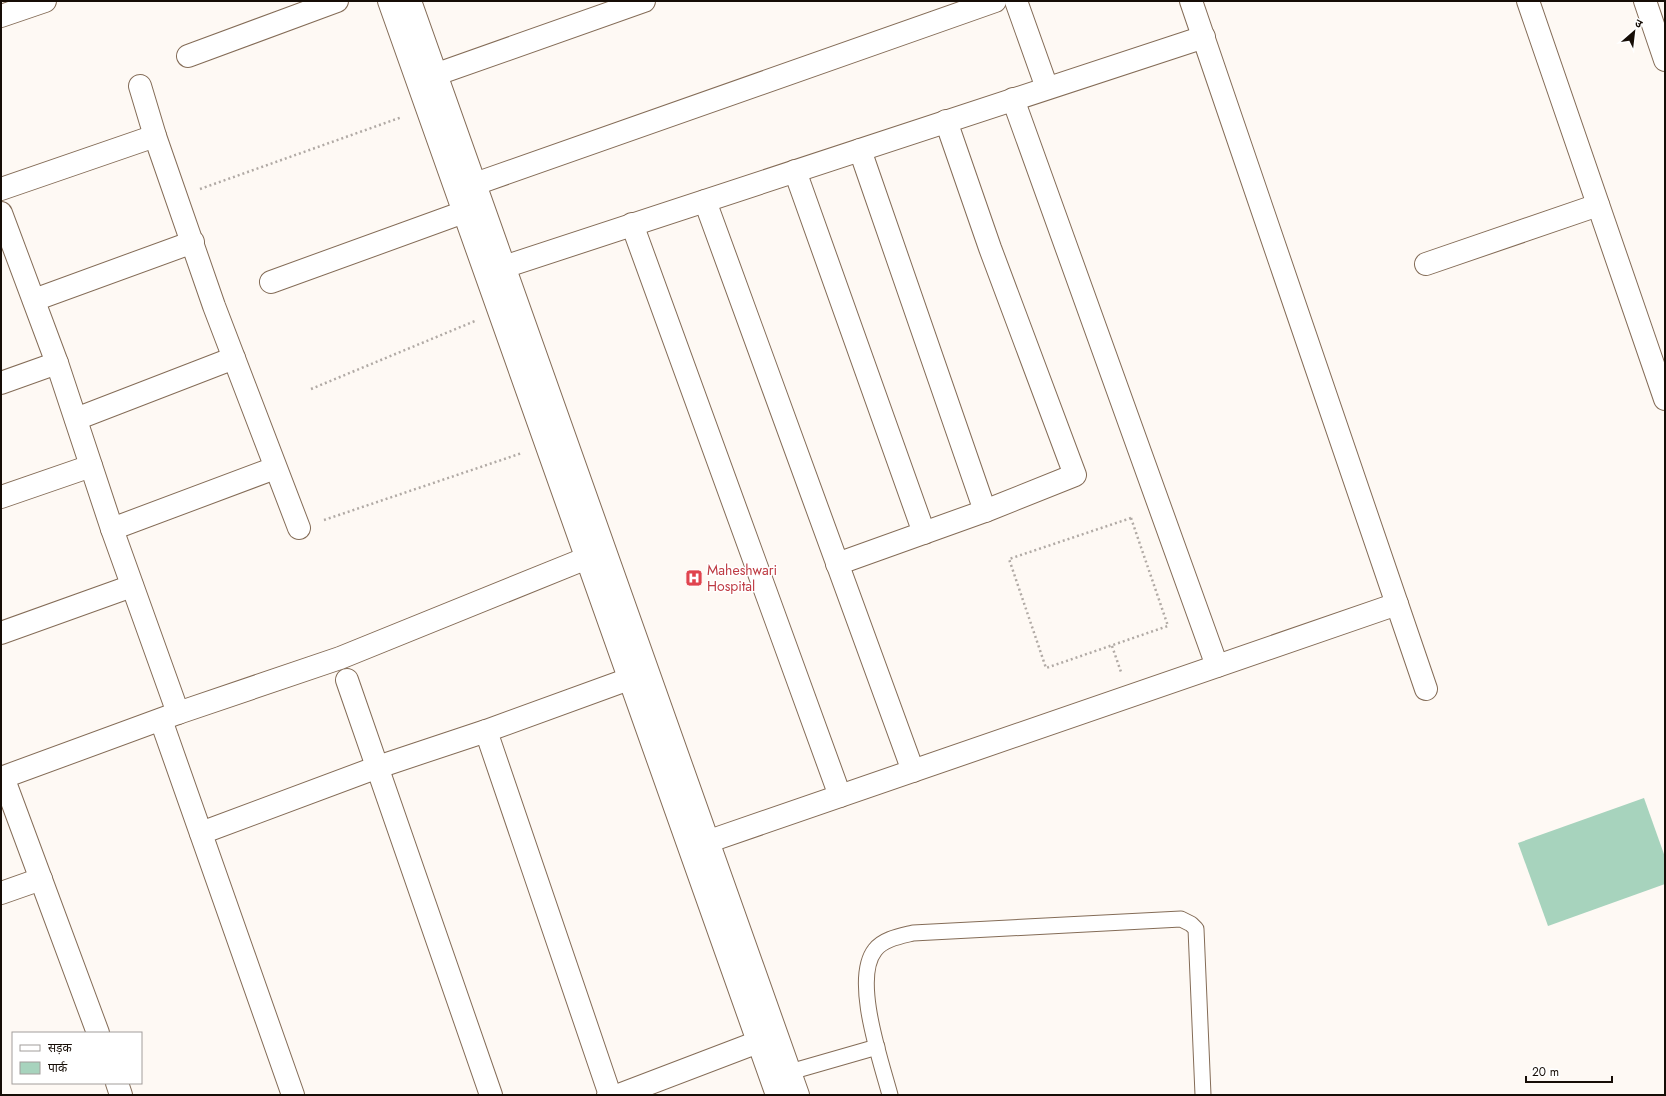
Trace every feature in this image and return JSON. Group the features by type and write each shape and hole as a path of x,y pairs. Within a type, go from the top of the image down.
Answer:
{"street":[{"path":"1,16 45,1"},
{"path":"188,56 337,1"},
{"path":"388,1 426,78 475,184 699,845 758,1042 777,1095"},
{"path":"410,1 426,78 426,108 629,679 699,845 798,1095"},
{"path":"475,184 995,1"},
{"path":"1016,1 1047,88"},
{"path":"1192,1 1426,689"},
{"path":"1528,1 1665,399"},
{"path":"1644,1 1665,60"},
{"path":"426,78 637,2"},
{"path":"504,267 1204,37"},
{"path":"140,86 155,136 234,358 299,528"},
{"path":"1012,100 1217,666"},
{"path":"837,564 985,511 1075,475 990,248 946,122"},
{"path":"1,189 155,136"},
{"path":"860,150 985,511"},
{"path":"795,171 924,532"},
{"path":"705,201 912,771"},
{"path":"1426,264 1598,205"},
{"path":"271,282 464,212"},
{"path":"1,213 57,363 132,586 200,833 293,1095"},
{"path":"632,224 840,796"},
{"path":"34,300 193,242"},
{"path":"76,419 234,358"},
{"path":"1,383 57,363"},
{"path":"1,496 91,466"},
{"path":"112,529 275,468"},
{"path":"98,1032 2,777 340,658 587,558"},
{"path":"1,633 132,586"},
{"path":"699,845 1397,604"},
{"path":"200,833 378,767 629,679"},
{"path":"347,680 491,1095"},
{"path":"486,730 606,1084 608,1095"},
{"path":"1,893 41,879"},
{"path":"619,1095 758,1042"},
{"path":"116,1084 121,1095"}],"lane":[{"path":"340,658 347,680"},
{"path":"890,1095 877,1046 865,987 867,967 875,949 888,940 913,933 1181,919 1191,924 1196,929 1203,1095"},
{"path":"790,1072 877,1046"}],"path":[{"path":"177,197 426,108"},
{"path":"311,389 499,311"},
{"path":"299,528 546,444"},
{"path":"1131,518 1168,626 1112,646 1046,668 1009,559 1131,518"}],"green space":[{"path":"1644,798 1665,857 1665,884 1548,926 1518,843"}],"place":[{"name":"Maheshwari Hospital","path":"694,578"}]}
